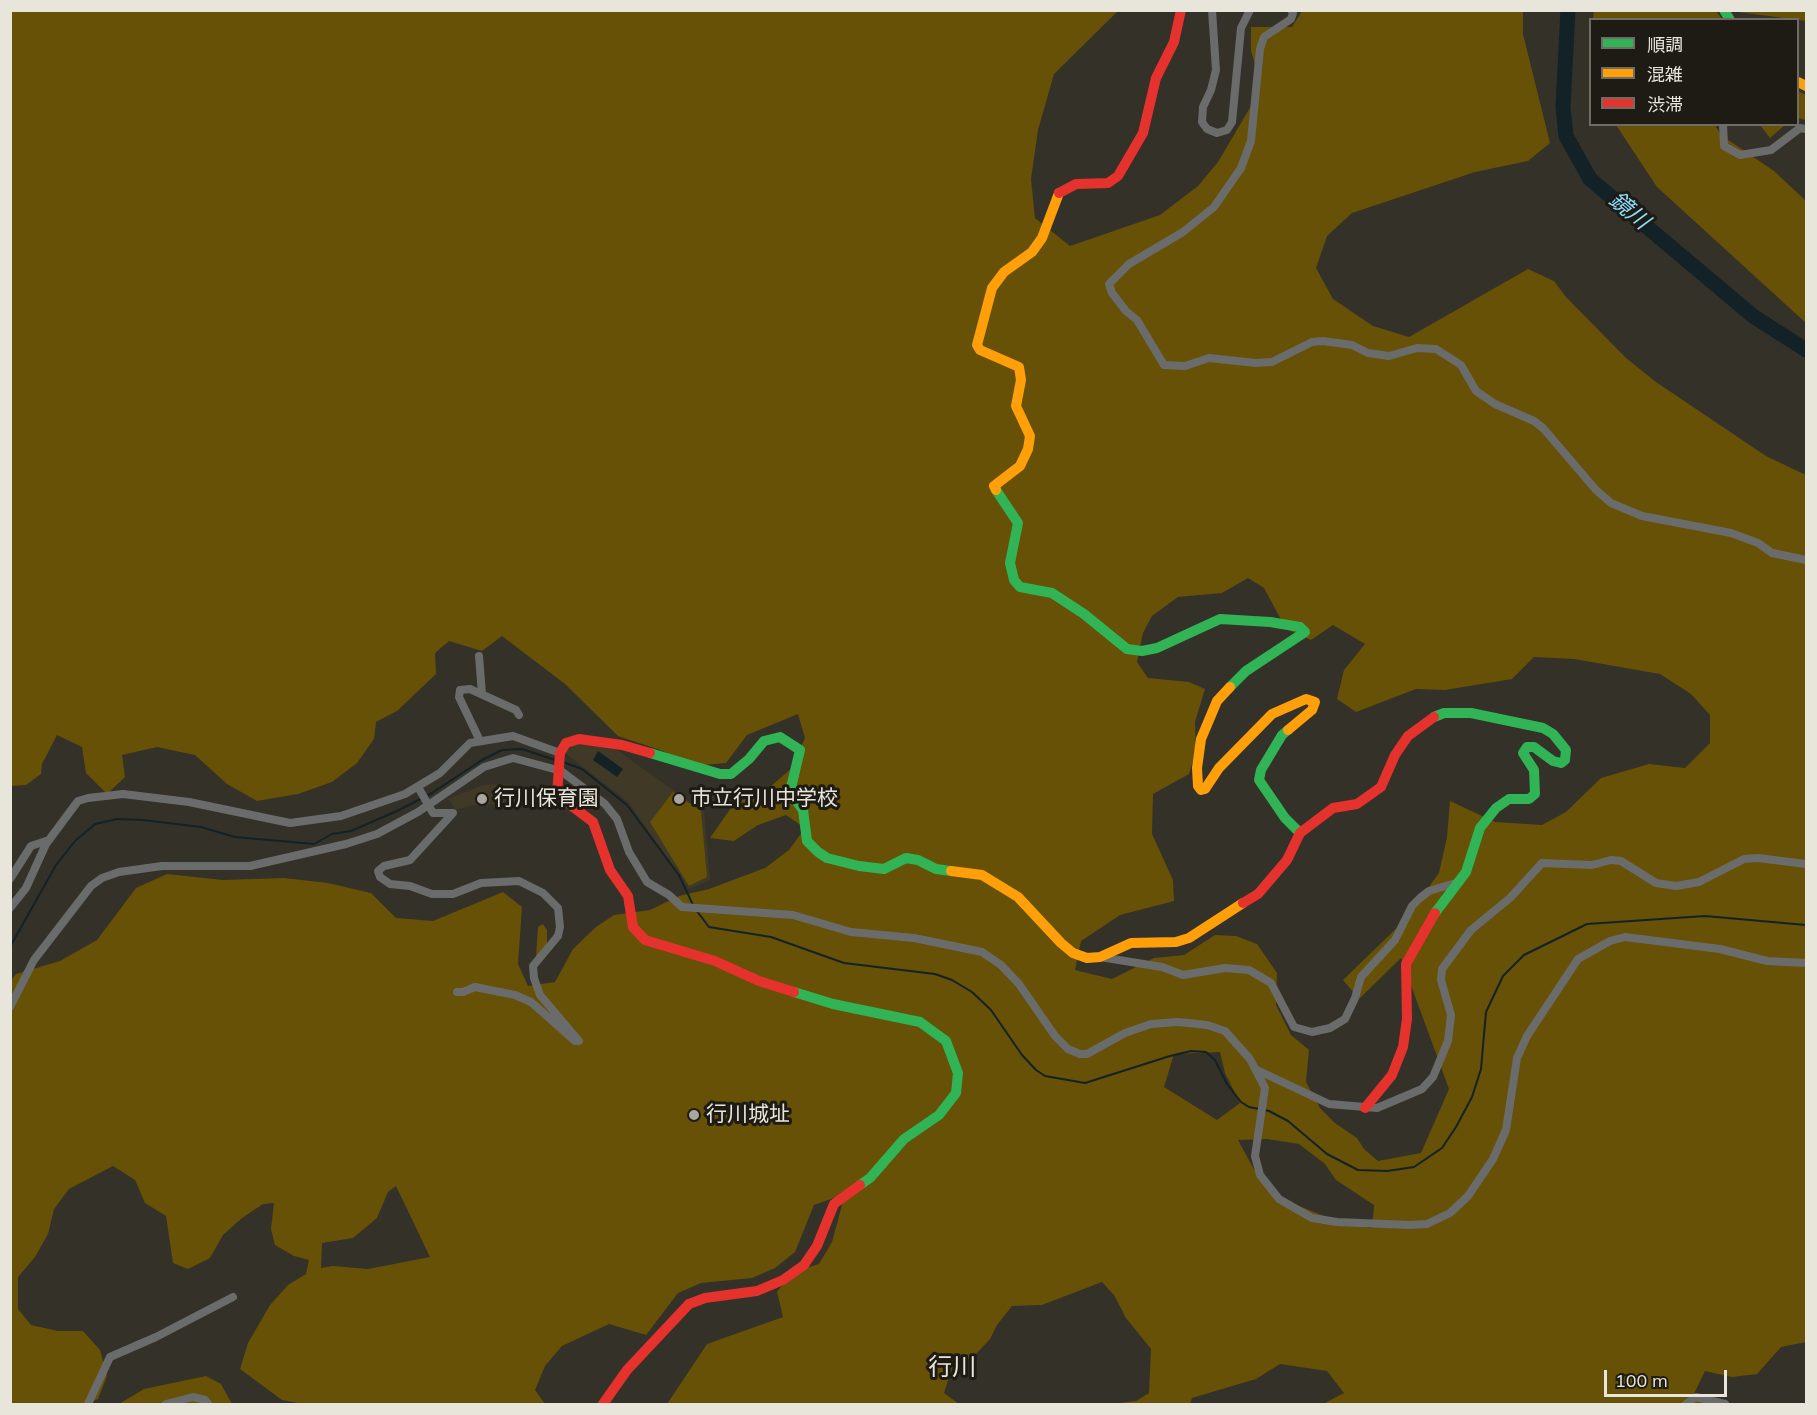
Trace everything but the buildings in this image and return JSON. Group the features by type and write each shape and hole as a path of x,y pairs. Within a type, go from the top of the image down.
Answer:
{"street":[{"path":"1181,10 1174,42 1156,78 1143,133 1123,169 1108,183 1076,184 1059,193 1042,237 1032,252 1005,272 992,288 977,345 980,350 1019,367 1021,380 1016,406 1030,436 1028,449 1020,466 994,486 1018,523 1011,563 1014,580 1020,587 1052,593 1084,614 1127,649 1142,651 1157,648 1184,638 1208,624 1227,618 1300,627 1305,632 1246,671 1216,701 1201,739 1197,768 1198,786 1200,790 1205,789 1219,768 1272,714 1306,699 1315,702 1312,710 1282,735 1261,770 1259,780 1285,818 1300,833"},
{"path":"1212,10 1216,70 1211,90 1203,107 1202,122 1207,129 1217,133 1227,130 1232,122 1241,28 1250,10"},
{"path":"1291,10 1293,13 1291,19 1264,37 1260,49 1251,141 1241,168 1214,207 1183,232 1129,264 1109,284 1119,302 1137,320 1164,365 1185,366 1209,358 1256,363 1272,362 1312,342 1323,341 1352,345 1368,353 1389,356 1417,348 1436,349 1461,365 1476,390 1543,428 1596,490 1611,503 1642,516 1731,533 1758,543 1772,552 1806,560"},
{"path":"1722,126 1724,146 1740,154 1771,150 1800,128 1806,129"},
{"path":"479,656 482,694"},
{"path":"480,741 459,697 460,690 470,689 482,694 516,710 519,716"},
{"path":"1100,957 1131,944 1176,942 1189,938 1258,894 1287,860 1300,833 1333,808 1357,804 1369,798 1381,787 1395,755 1408,736 1430,718 1444,713 1471,713 1543,728 1553,734 1566,750 1565,760 1561,763 1554,761 1534,747 1527,747 1523,753 1534,770 1535,794 1529,799 1509,800 1485,819 1459,882 1454,891 1439,906 1406,964 1407,1019 1403,1047 1392,1074 1365,1108"},
{"path":"10,908 26,888 36,862 49,840 78,801 88,798 123,794 189,802 290,823 341,816 392,800 440,773 464,746 480,741 513,736 560,753"},
{"path":"603,1404 627,1370 688,1304 705,1298 757,1291 783,1280 804,1265 817,1246 834,1204 870,1178 904,1139 939,1115 956,1093 958,1073 946,1041 920,1022 832,1004 759,981 705,958 645,940 633,927 628,896 610,870 600,833 593,822 557,795 557,784 561,771 560,753 566,742 579,739 622,745 720,774 731,774 749,759 764,741 780,737 800,750 790,792 803,810 807,842 827,858 884,869 906,858 918,860 936,869 982,874 1018,897 1037,919 1073,953 1087,958 1100,957 1162,967 1183,975 1225,968 1249,970 1271,983 1294,1027 1312,1032 1330,1028 1345,1019 1355,998 1361,977 1395,940 1419,898 1429,891 1459,882"},
{"path":"10,1006 34,960 91,886 102,878 119,872 162,866 250,866 314,853 378,834 484,767 513,758 561,771 605,804 617,819 629,852 647,882 669,895 682,907 793,915 851,932 914,938 970,947 1001,965 1019,984 1055,1036 1068,1049 1080,1054 1088,1054 1125,1033 1150,1024 1178,1022 1207,1025 1225,1031 1256,1070 1265,1088 1255,1156 1260,1175 1279,1199 1299,1213 1312,1218 1409,1225 1440,1220 1468,1196 1501,1144 1506,1130 1516,1058 1527,1035 1578,959 1610,941 1625,937 1720,949 1767,961 1806,963"},
{"path":"418,787 436,814 453,813 410,860 384,866 378,871 380,877 390,884 410,886 432,894 453,894 481,883 519,881 543,893 558,908 561,927 558,936 533,966 534,978 540,995 579,1041 575,1041 531,1002 515,995 475,987 457,992"},
{"path":"10,879 21,866 31,846 49,840"},
{"path":"1256,1070 1307,1096 1329,1104 1377,1108 1399,1101 1422,1089 1433,1077 1442,1060 1451,1015 1441,980 1442,969 1471,930 1510,898 1542,863 1592,865 1611,860 1621,861 1656,883 1676,886 1699,882 1744,859 1758,858 1806,864"},
{"path":"88,1404 110,1357 156,1337 233,1297"},
{"path":"166,1404 193,1397 205,1400 208,1404"},
{"path":"1686,1404 1696,1397 1725,1404"}],"shaded area":[{"path":"1594,10 1716,11 1721,18 1593,18"},
{"path":"11,11 1118,11 1054,74 1038,130 1031,179 1035,218 1070,246 1160,215 1198,186 1218,162 1251,106 1259,78 1251,51 1251,27 1292,27 1302,11 1523,11 1523,34 1550,143 1528,161 1475,172 1352,213 1327,236 1316,268 1333,299 1373,326 1409,337 1528,269 1554,281 1566,297 1626,358 1656,382 1766,456 1806,475 1806,1342 1781,1347 1757,1374 1732,1377 1705,1371 1692,1398 1719,1404 1323,1404 1344,1393 1327,1371 1280,1364 1256,1379 1192,1398 1190,1404 1111,1404 1136,1401 1149,1393 1151,1349 1126,1318 1114,1295 1102,1282 1042,1305 1012,1306 997,1325 990,1339 974,1356 952,1368 944,1393 959,1404 667,1404 707,1344 783,1317 777,1292 793,1272 819,1264 832,1242 845,1194 814,1205 795,1252 775,1268 752,1278 701,1283 678,1293 646,1335 609,1324 562,1346 545,1366 535,1390 545,1404 303,1404 282,1400 240,1369 248,1343 270,1305 288,1285 306,1274 309,1260 294,1256 275,1245 271,1229 274,1203 263,1204 242,1218 223,1235 210,1258 188,1269 173,1263 166,1216 145,1203 135,1180 113,1166 69,1189 54,1209 48,1234 35,1257 18,1277 18,1309 31,1325 58,1331 83,1331 100,1350 107,1376 98,1399 86,1404 11,1404 10,982 16,974 60,961 97,940 136,888 167,874 223,880 284,878 328,883 371,893 396,918 433,921 503,892 522,907 518,964 528,986 555,982 573,949 596,927 614,915 650,910 679,896 709,889 765,868 789,850 805,828 786,815 758,825 734,841 710,838 733,805 771,786 792,768 805,738 798,714 747,735 726,763 692,766 663,751 618,736 565,684 502,636 482,651 449,641 435,653 436,674 397,711 376,722 374,739 357,763 332,782 298,794 257,801 227,784 195,755 157,747 122,755 125,777 107,794 86,773 82,747 57,735 42,764 41,774 26,785 11,786","holes":["1248,578 1264,588 1286,629 1311,640 1333,625 1365,644 1344,670 1337,699 1356,712 1416,689 1445,690 1512,679 1534,657 1574,659 1660,674 1691,694 1710,715 1710,743 1685,768 1649,764 1601,778 1566,812 1542,825 1495,822 1450,801 1447,837 1439,873 1405,920 1343,980 1359,999 1401,958 1449,1089 1421,1153 1378,1161 1364,1149 1357,1138 1335,1123 1320,1108 1306,1082 1309,1050 1291,1035 1276,1005 1277,973 1257,944 1236,936 1215,935 1184,955 1154,958 1112,979 1075,970 1081,941 1120,915 1174,901 1173,880 1152,834 1153,794 1189,774 1196,750 1195,722 1205,689 1189,682 1148,678 1137,662 1143,633 1152,616 1178,597 1222,593","1220,1052 1225,1073 1240,1103 1217,1120 1164,1087 1174,1054","1267,1139 1299,1144 1325,1164 1336,1180 1374,1205 1372,1228 1341,1223 1287,1201 1256,1173 1238,1140","396,1186 430,1257 368,1269 333,1266 321,1268 322,1243 353,1238 377,1218 388,1192"]},
{"path":"1806,11 1806,21 1799,20 1799,18 1738,12"},
{"path":"1799,92 1806,95 1806,120 1799,118"},
{"path":"1617,126 1716,126 1721,135 1774,171 1806,201 1806,323 1657,187"},
{"path":"1761,126 1784,126 1770,138"},
{"path":"584,742 617,750 704,812 710,880 689,889 628,802 565,753 568,745"},
{"path":"598,751 623,769 617,777 593,760"},
{"path":"511,784 534,799 541,801 551,797 554,800 545,805 525,802 469,806 456,810 448,799 483,785"},
{"path":"673,792 701,811 707,877 689,886 650,822"},
{"path":"543,924 547,930 547,944 536,957 538,927"},
{"path":"206,1376 221,1384 232,1404 119,1404 144,1389"}],"waterway":[{"name":"鏡川","path":"1568,10 1563,107 1566,136 1590,179 1753,316 1806,350"},
{"path":"10,947 56,865 75,841 95,824 117,819 143,820 201,827 235,837 314,844 332,834 351,831 397,811 432,793 482,760 502,750 522,749 555,760"},
{"path":"563,762 582,769 627,805 679,875 693,905"},
{"path":"696,910 709,927 771,937 844,963 935,974 952,980 972,992 991,1010 1022,1055 1045,1076 1085,1083 1170,1056 1191,1051 1206,1052 1215,1060 1227,1084 1241,1102 1249,1107 1269,1111 1288,1121 1327,1154 1358,1170 1387,1171 1414,1167 1442,1148 1456,1127 1472,1097 1481,1069 1486,1012 1503,976 1524,955 1587,924 1705,916 1806,925"}],"traffic: fast":[{"path":"1724,10 1729,18"},
{"path":"996,490 1018,523 1010,563 1014,580 1020,587 1052,593 1084,614 1127,649 1142,651 1157,648 1220,619 1270,622 1300,627 1305,632 1246,671 1230,687"},
{"path":"1434,717 1444,713 1471,713 1543,728 1553,734 1566,750 1565,760 1561,763 1553,761 1534,747 1527,747 1523,753 1534,770 1535,794 1529,799 1509,799 1496,808 1480,828 1466,872 1435,913"},
{"path":"1288,730 1282,735 1261,770 1259,780 1285,818 1300,833"},
{"path":"650,753 720,774 731,774 749,759 764,741 780,737 800,750 790,792 803,810 807,841 818,852 827,858 859,866 884,869 906,858 918,860 936,869 951,871"},
{"path":"794,992 833,1004 920,1022 946,1041 958,1073 956,1093 939,1115 904,1139 870,1178 860,1185"}],"traffic: slow":[{"path":"1799,82 1806,86"},
{"path":"996,490 994,486 1020,466 1028,449 1030,436 1016,406 1021,380 1019,367 980,350 977,345 992,288 1004,272 1032,252 1042,238 1059,193"},
{"path":"1230,687 1217,701 1201,739 1197,768 1198,786 1201,790 1205,789 1219,768 1272,714 1306,699 1315,702 1312,710 1288,730"},
{"path":"951,871 982,875 1018,897 1061,943 1073,953 1087,958 1100,957 1131,943 1176,942 1189,938 1243,903"}],"traffic: jam":[{"path":"1059,193 1076,184 1108,183 1118,176 1143,133 1156,78 1174,42 1181,10"},
{"path":"1243,903 1258,894 1287,860 1300,833 1333,808 1357,804 1381,787 1395,755 1408,736 1434,717"},
{"path":"650,753 622,745 579,739 566,743 560,753 557,795 593,822 610,870 628,896 633,927 645,940 715,961 759,981 794,992"},
{"path":"1365,1108 1392,1075 1403,1047 1407,1019 1406,964 1435,913"},
{"path":"603,1404 627,1370 689,1304 705,1298 757,1291 783,1280 804,1265 817,1246 834,1204 860,1185"}],"place":[{"name":"行川保育園","path":"482,799"},
{"name":"市立行川中学校","path":"679,799"},
{"name":"行川城址","path":"694,1115"}],"district":[{"name":"行川","path":"952,1368"}]}
